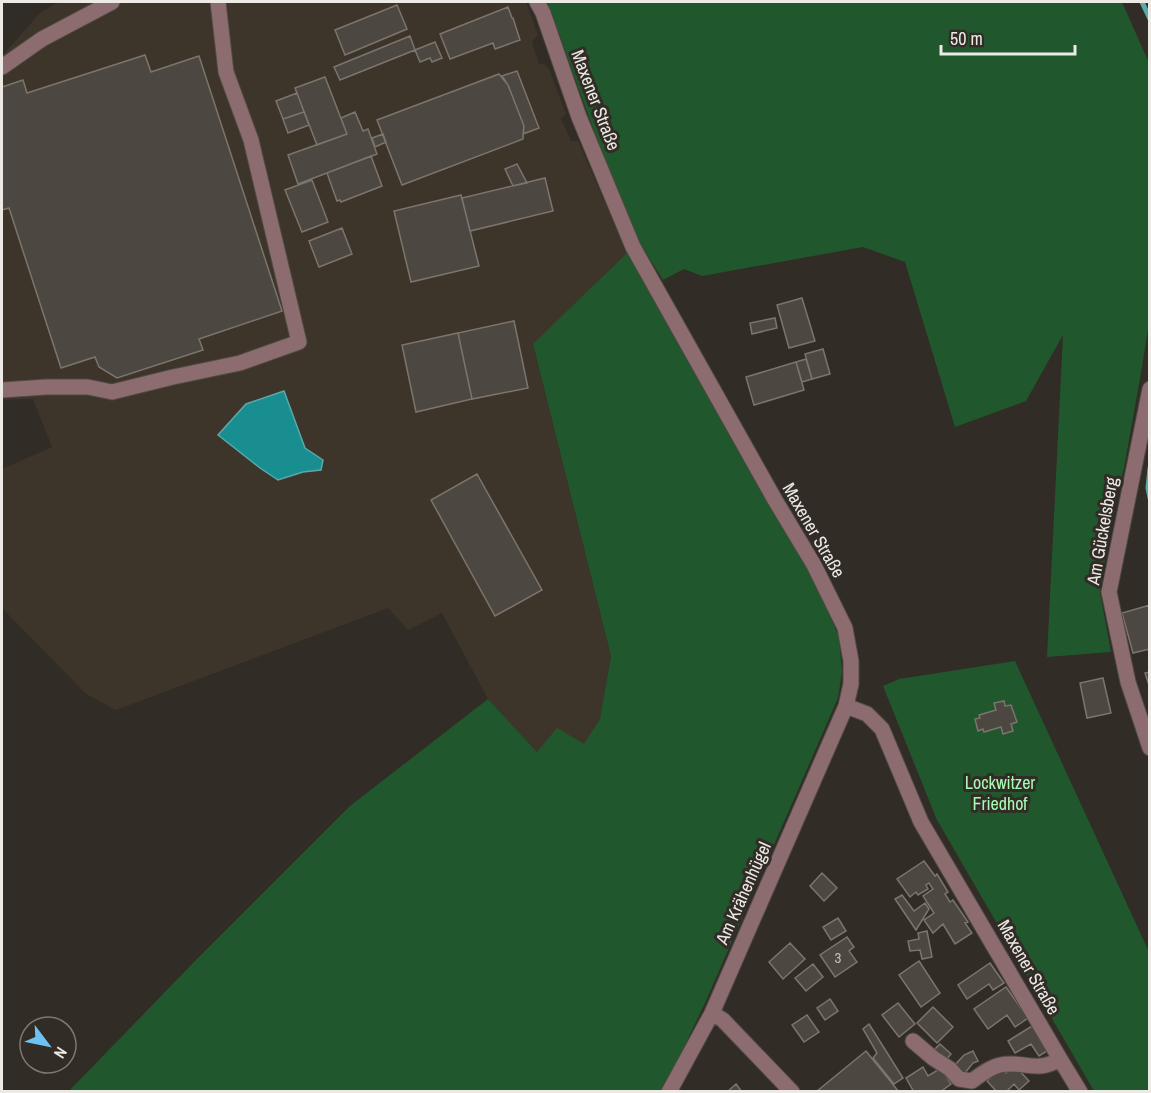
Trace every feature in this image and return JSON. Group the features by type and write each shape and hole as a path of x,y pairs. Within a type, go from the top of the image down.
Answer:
{"street":[{"path":"2,67 42,39 112,2"},
{"path":"2,390 88,387 112,392 240,363 299,342 250,140 226,72 218,2"},
{"name":"Maxener Straße","path":"537,2 543,13 579,117 633,247 769,490 814,565 845,628 851,661 851,684 846,706 867,714 882,729 921,822 1080,1092"},
{"name":"Am Gückelsberg","path":"1149,389 1109,592 1128,682 1149,748"},
{"name":"Am Krähenhügel","path":"669,1092 712,1013 846,706"},
{"path":"712,1013 723,1020 792,1092"},
{"path":"913,1041 959,1079 972,1081 998,1065 1034,1067 1050,1065 1060,1059"}],"shaded area":[{"path":"59,2 526,2 538,35 532,42 539,64 544,64 549,69 566,114 561,119 571,141 578,141 627,253 533,345 611,656 600,719 584,745 537,752 488,699 442,613 408,630 388,608 116,710 86,694 2,608 2,469 52,447 33,399 2,400 2,56 41,12"}],"green space":[{"path":"545,2 1122,2 1149,63 1150,317 1124,468 1111,517 1100,593 1111,652 1047,657 1063,335 1026,401 955,427 905,262 863,247 702,276 684,269 663,280 641,245 596,137 551,11"},
{"path":"627,253 770,508 812,576 839,637 842,672 838,698 705,1003 663,1091 68,1092 350,806 488,699 537,752 557,728 584,744 600,719 611,656 533,344"},
{"name":"Lockwitzer Friedhof","path":"1015,661 1149,952 1149,1091 1094,1091 937,820 883,686 899,679"}],"water":[{"path":"284,391 305,448 323,460 321,470 303,472 278,480 218,435 246,404"}],"building":[{"path":"397,5 407,29 345,55 335,30"},
{"path":"508,7 520,40 495,49 493,43 450,59 440,34"},
{"path":"410,36 415,50 340,80 334,67"},
{"path":"435,42 442,58 432,62 430,58 420,62 415,50"},
{"path":"145,55 151,72 199,56 282,311 199,339 203,350 117,378 99,367 95,357 61,368 9,208 2,210 2,87 23,80 27,93"},
{"path":"517,71 539,128 523,134 524,126 508,85 502,76"},
{"path":"499,74 508,85 524,126 523,139 402,185 377,120"},
{"path":"325,77 347,134 317,145 295,88"},
{"path":"297,93 304,112 283,119 276,101"},
{"path":"304,112 309,125 288,133 283,119"},
{"path":"355,112 363,131 368,129 377,154 298,184 288,155 347,134 341,118"},
{"path":"383,134 386,142 375,147 372,138"},
{"path":"371,156 382,186 341,202 337,201 327,173"},
{"path":"517,164 527,183 513,186 505,169"},
{"path":"545,178 553,211 470,231 462,198"},
{"path":"312,180 328,222 302,232 285,190"},
{"path":"461,195 479,266 411,282 394,211"},
{"path":"342,228 352,254 319,267 309,241"},
{"path":"802,298 815,341 789,348 777,305"},
{"path":"775,318 777,328 752,334 750,323"},
{"path":"514,321 528,388 472,399 458,333"},
{"path":"458,333 472,399 416,412 402,345"},
{"path":"823,349 830,374 812,379 805,354"},
{"path":"806,359 812,379 802,382 796,362"},
{"path":"796,362 804,390 754,405 746,377"},
{"path":"477,474 542,590 495,616 431,500"},
{"path":"1150,605 1150,649 1133,653 1122,613"},
{"path":"1150,672 1150,688 1145,673"},
{"path":"1103,678 1111,713 1087,718 1080,683"},
{"path":"1004,701 1005,706 1011,705 1017,722 1011,724 1013,731 1003,734 1001,727 984,732 983,729 978,731 975,719 980,718 979,715 996,710 994,703"},
{"path":"924,861 935,876 937,874 948,892 945,894 950,902 953,900 968,922 965,923 972,933 955,944 943,924 933,933 924,920 934,913 923,896 933,889 929,883 926,885 928,889 918,895 916,892 910,897 897,879"},
{"path":"822,873 837,888 824,901 810,886"},
{"path":"902,895 914,911 925,903 929,909 916,930 895,899"},
{"path":"838,918 846,931 831,940 823,927"},
{"path":"927,931 932,957 922,959 920,950 910,951 908,941 919,939 918,933"},
{"path":"847,937 854,947 849,951 857,962 835,977 820,955"},
{"path":"790,943 805,959 783,979 769,962"},
{"path":"919,961 940,993 921,1007 899,975"},
{"path":"990,963 1004,983 993,990 989,984 967,999 958,985"},
{"path":"813,964 823,977 806,991 795,978"},
{"path":"1006,987 1028,1018 1015,1027 1007,1015 988,1029 974,1009"},
{"path":"830,999 838,1011 825,1020 817,1008"},
{"path":"898,1003 915,1024 899,1037 882,1015"},
{"path":"933,1007 953,1027 937,1043 917,1023"},
{"path":"807,1015 819,1032 804,1042 792,1025"},
{"path":"869,1024 903,1078 894,1084 873,1058 877,1053 863,1029"},
{"path":"1032,1026 1047,1051 1039,1056 1031,1044 1015,1053 1008,1041"},
{"path":"940,1044 951,1054 944,1062 933,1051"},
{"path":"866,1051 899,1092 816,1092"},
{"path":"973,1051 978,1061 973,1063 964,1074 954,1066 964,1055"},
{"path":"1015,1066 1029,1081 1019,1090 1014,1084 1006,1092 997,1092 987,1081 1001,1067 1006,1073"},
{"path":"923,1067 928,1076 941,1068 951,1084 940,1092 914,1092 906,1078"},
{"path":"736,1084 742,1092 727,1092"}],"waterway":[{"path":"1142,2 1150,19"},
{"path":"1150,468 1148,488 1150,498"}]}
